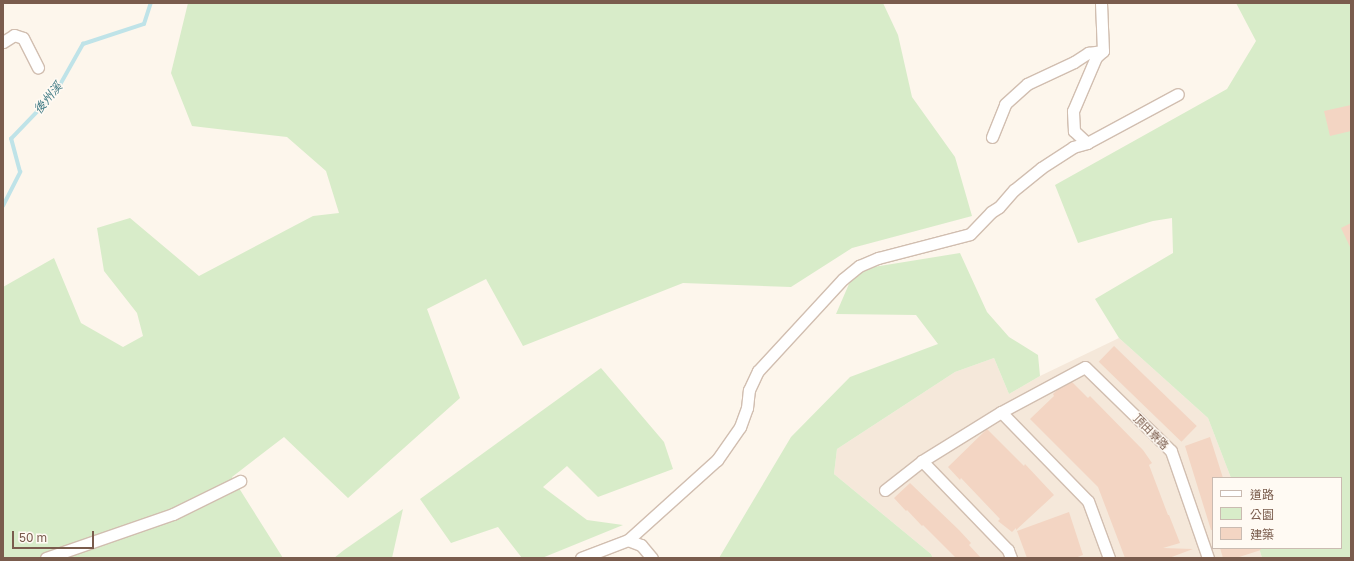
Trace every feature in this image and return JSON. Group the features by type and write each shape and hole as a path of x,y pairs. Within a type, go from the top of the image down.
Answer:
{"street":[{"path":"1101,3 1103,51"},
{"path":"3,42 14,34 22,38 38,68"},
{"path":"992,137 1005,104 1027,84 1074,62 1088,53 1103,51"},
{"path":"1087,143 1074,131 1073,111 1096,57 1103,51"},
{"path":"581,558 628,540 717,460 740,427 748,408 749,390 758,371 843,279 859,266 878,258 970,234 991,212 999,207 1014,190 1041,168 1074,147 1087,143 1178,94"},
{"name":"頂田寮路","path":"1001,412 1085,367 1171,451 1208,558"},
{"path":"885,490 922,461 1001,412 1088,501 1109,558"},
{"path":"922,461 1008,550 1011,558"},
{"path":"46,558 173,514 240,481"},
{"path":"628,540 641,545 652,558"}],"shaded area":[{"path":"1119,338 1208,418 1231,477 1212,477 1212,549 1259,549 1262,558 933,558 931,554 834,474 837,449 955,372 994,358 1009,394 1040,376"}],"green space":[{"path":"188,3 883,3 898,35 912,97 955,157 972,216 852,248 791,287 683,283 523,346 486,279 427,309 460,398 348,498 284,437 232,477 283,558 3,558 3,287 54,258 81,323 123,347 143,336 137,313 104,271 97,228 130,218 199,276 313,216 339,213 326,171 287,137 192,126 171,73"},
{"path":"1236,3 1351,3 1351,558 1262,558 1259,549 1342,549 1342,477 1231,477 1208,418 1119,338 1095,299 1173,253 1172,218 1153,221 1078,243 1055,185 1227,89 1256,41"},
{"path":"960,253 987,312 1009,337 1038,355 1040,376 1009,394 994,358 955,372 837,449 834,474 931,554 933,558 719,558 791,437 850,377 938,344 916,315 836,314 855,270"},
{"path":"601,368 664,442 673,469 598,497 567,466 543,487 587,520 623,525 542,558 522,558 498,527 451,543 420,499"},
{"path":"403,509 392,558 334,558 344,550"}],"building":[{"path":"1351,105 1351,131 1330,136 1324,111"},
{"path":"1351,223 1351,249 1341,228"},
{"path":"1114,346 1197,426 1181,442 1099,362"},
{"path":"1072,382 1088,398 1090,396 1143,450 1152,463 1149,465 1180,543 1163,548 1193,549 1169,558 1125,558 1098,487 1030,419 1054,396 1053,394 1058,389"},
{"path":"987,429 1024,466 1025,464 1054,495 1012,532 998,521 1000,519 961,478 960,480 948,467"},
{"path":"1210,437 1223,477 1212,477 1212,530 1211,530 1185,446"},
{"path":"910,483 959,530 971,543 969,545 981,558 956,558 923,525 922,526 907,510 906,511 894,498"},
{"path":"1069,512 1083,555 1075,558 1027,558 1017,531"},
{"path":"1220,549 1261,550 1236,558 1223,558"}],"waterway":[{"name":"後州溪","path":"3,206 20,172 11,139 56,92 83,44 144,24 151,3"}]}
